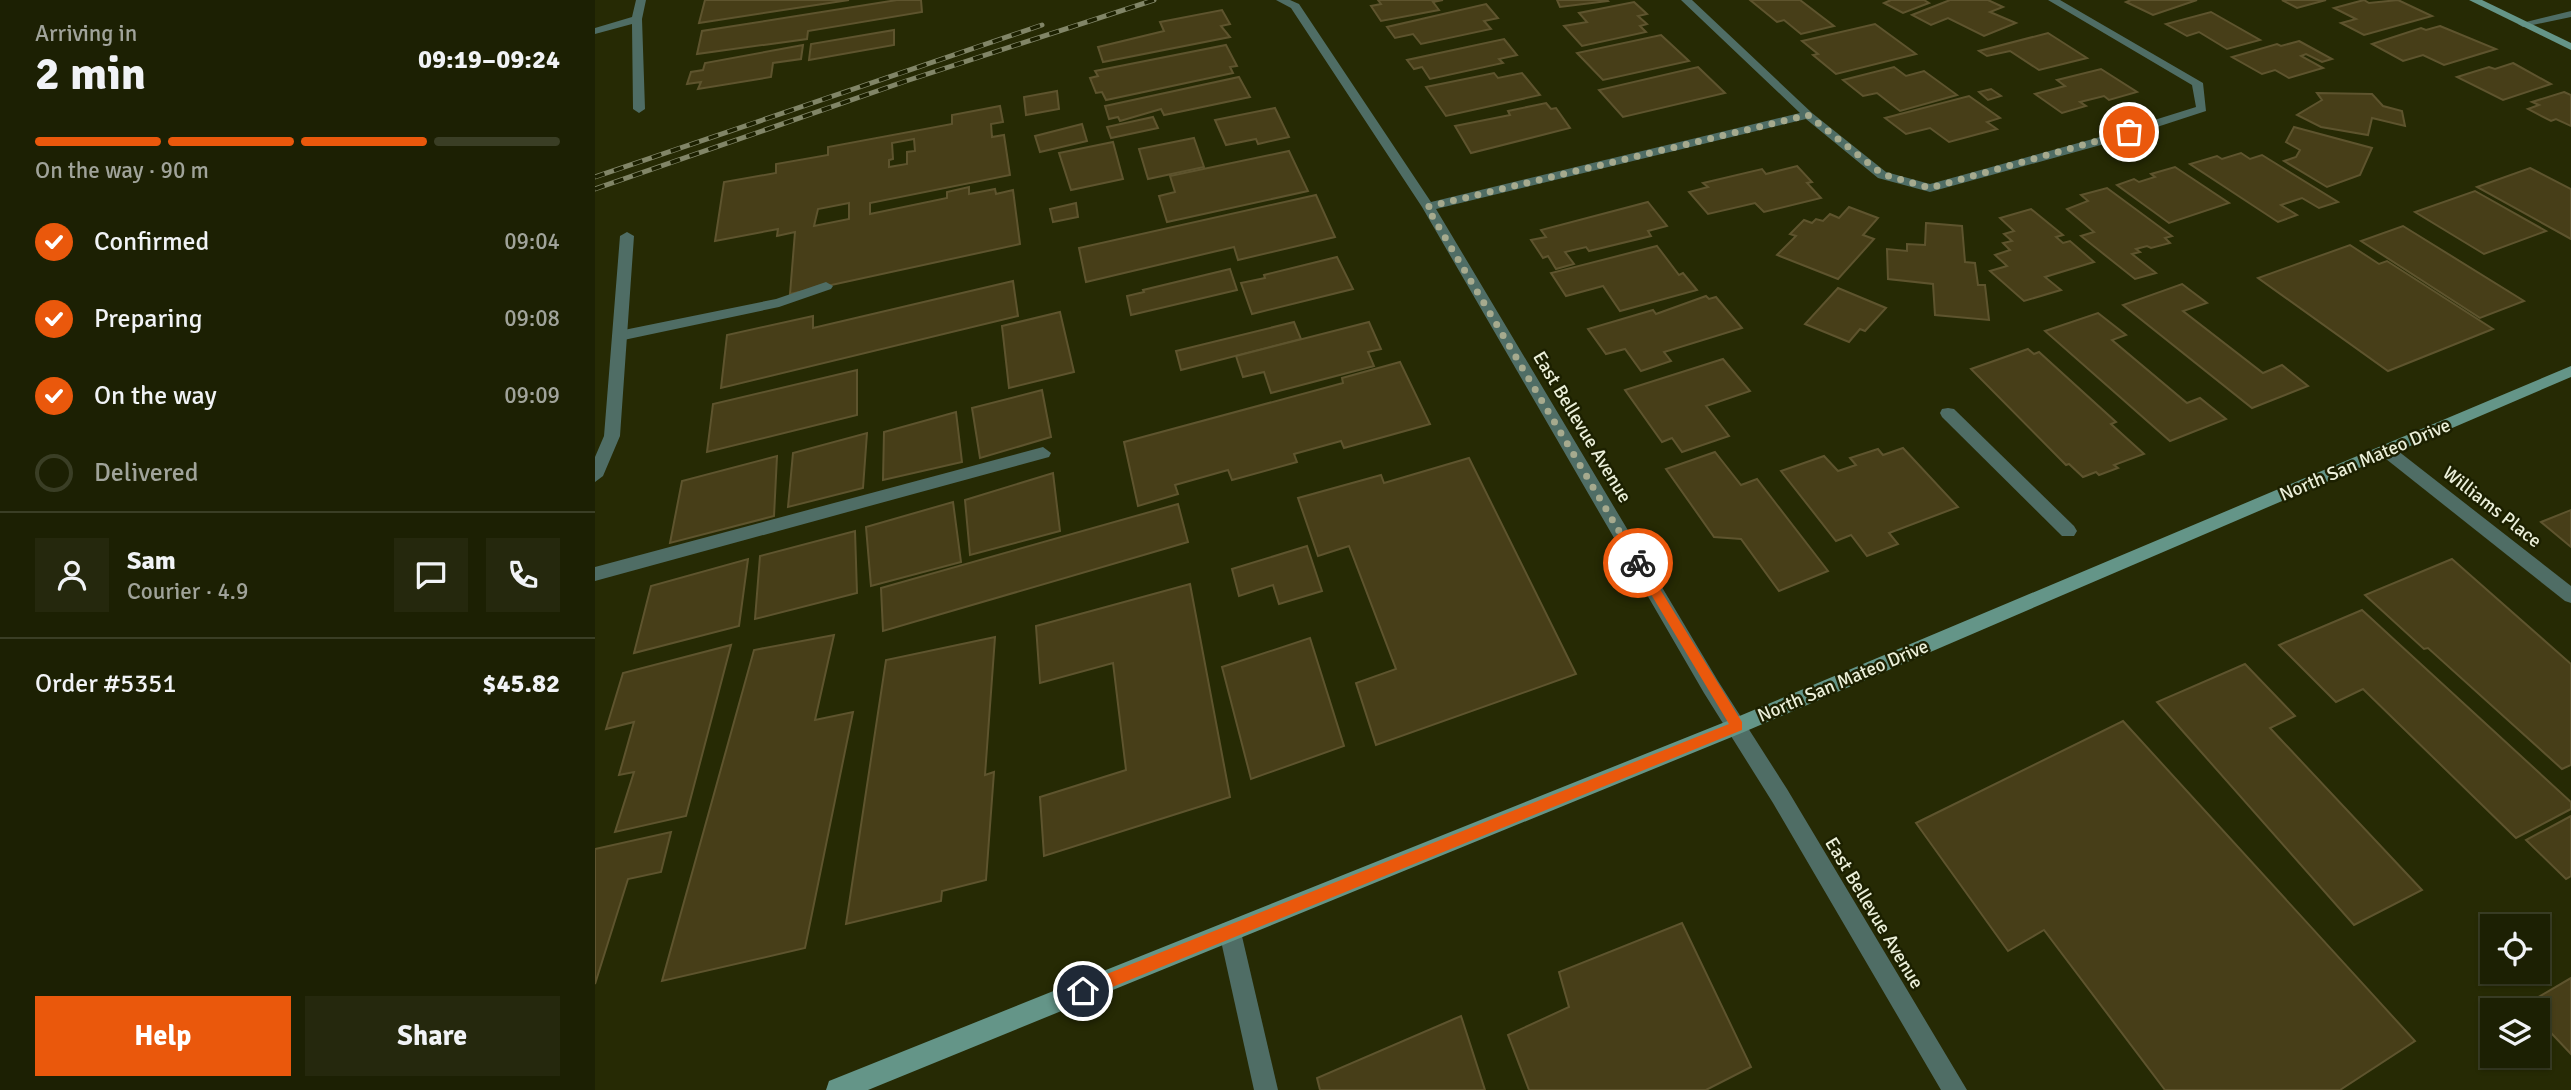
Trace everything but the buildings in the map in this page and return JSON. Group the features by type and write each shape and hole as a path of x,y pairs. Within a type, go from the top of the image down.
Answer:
{"main road":[{"path":"2474,0 2571,47"},
{"name":"North San Mateo Drive","path":"838,1090 1737,726 2571,371"}],"street":[{"path":"639,109 636,19 641,0"},
{"path":"1686,0 1808,115 1882,174 1930,188 2104,140 2202,109 2197,83 2053,0"},
{"name":"East Bellevue Avenue","path":"1292,2 1427,207 1711,687 1955,1090"},
{"path":"2523,24 2571,14"},
{"path":"595,31 636,19"},
{"path":"1427,207 1808,115"},
{"path":"595,476 612,436 627,236"},
{"path":"619,336 779,303 826,286"},
{"path":"1948,412 2068,531"},
{"name":"Williams Place","path":"2386,451 2571,596"},
{"path":"595,574 1043,453"},
{"path":"1230,932 1266,1090"}],"railway":[{"path":"595,189 906,81 1154,0"},
{"path":"595,177 1042,25"}],"way so far":[{"path":"1638,563 1427,207 1808,115 1882,174 1930,188 2129,132"}],"route":[{"path":"1083,991 1737,726 1638,563"}]}
